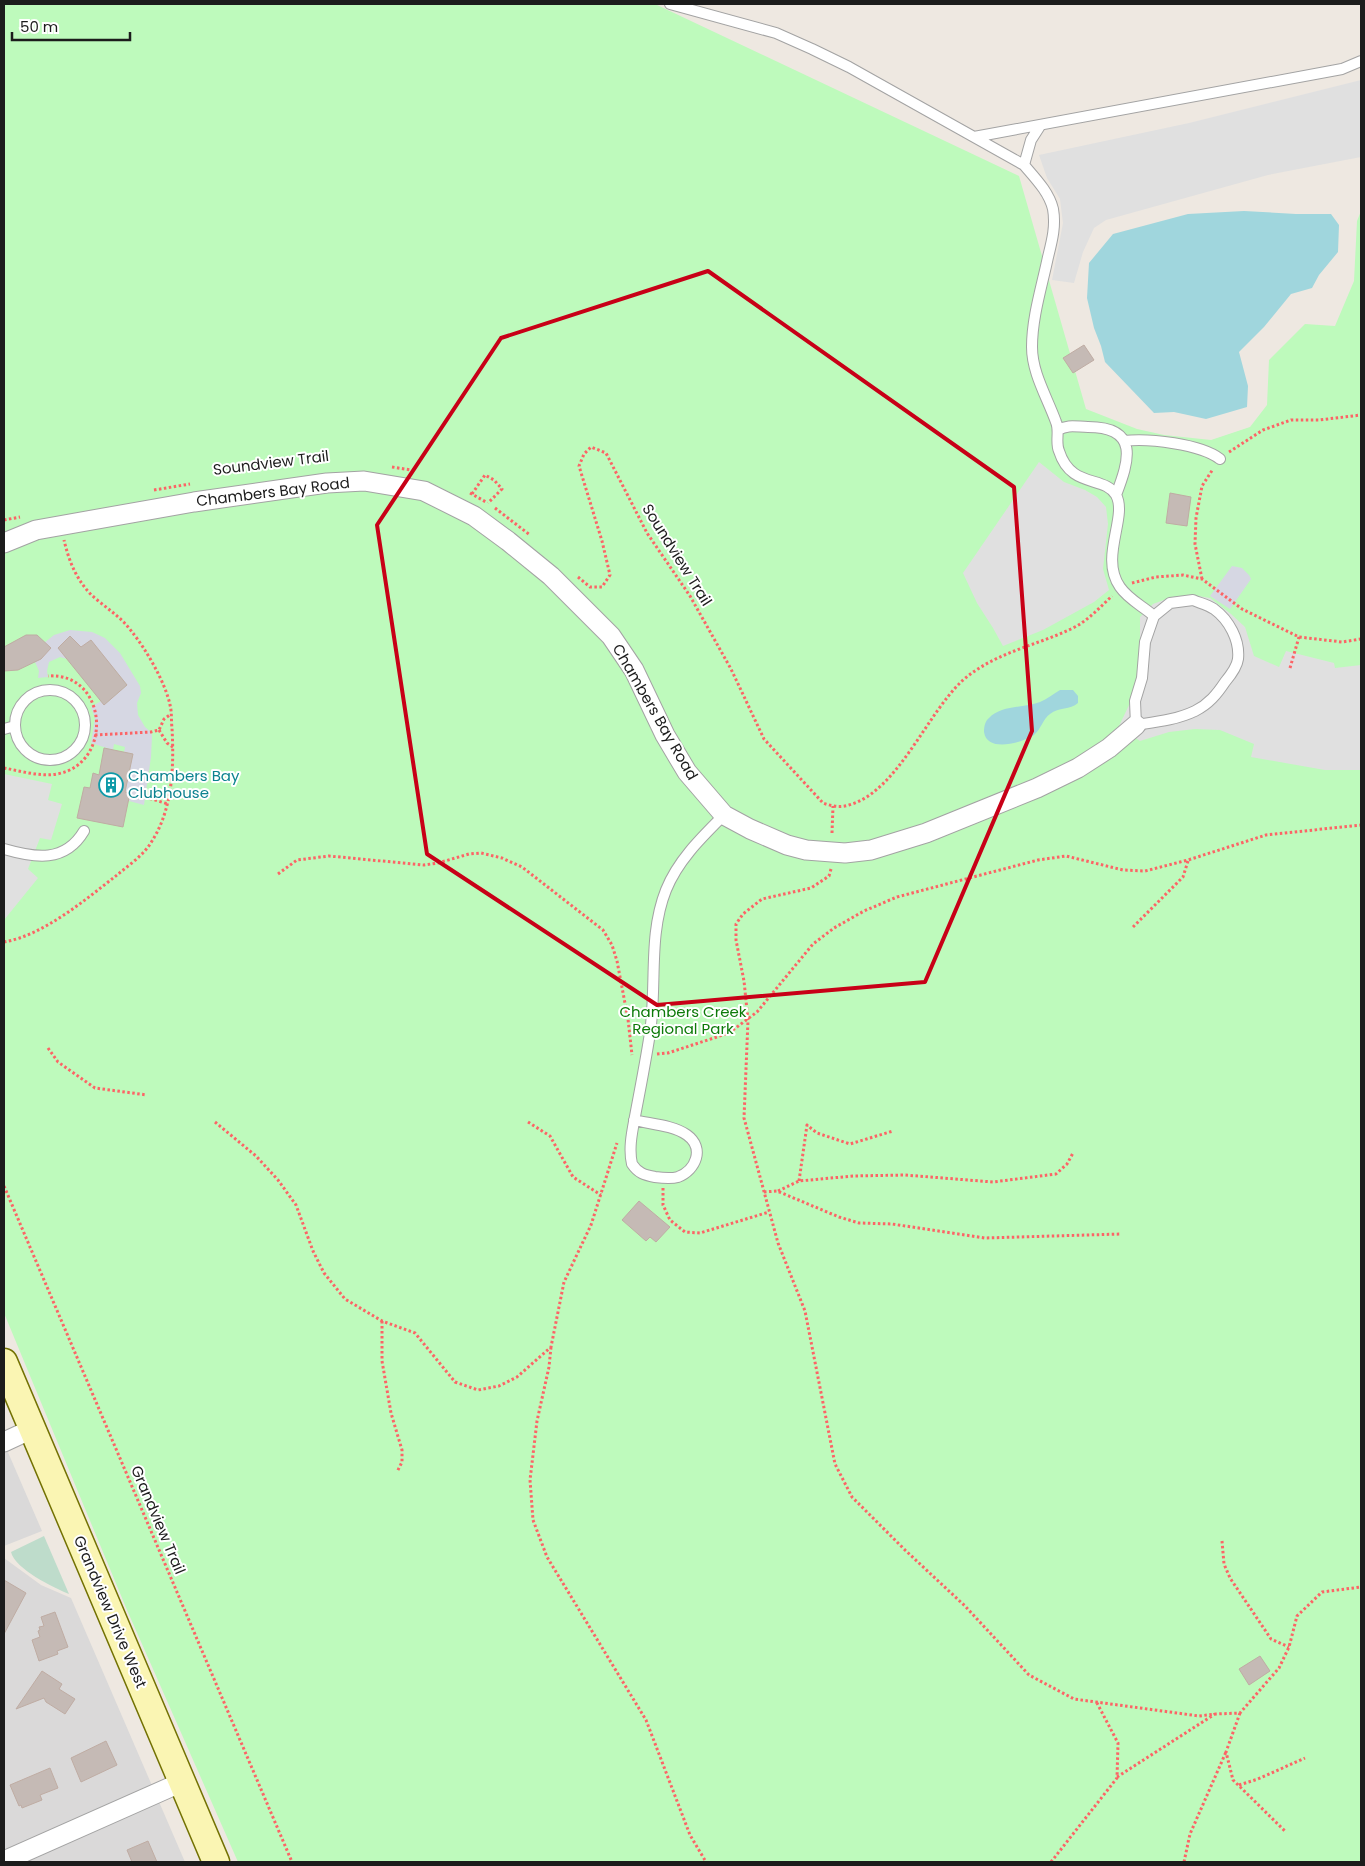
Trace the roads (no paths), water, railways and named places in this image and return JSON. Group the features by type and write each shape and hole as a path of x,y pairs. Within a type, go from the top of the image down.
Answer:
{"street":[{"name":"Chambers Bay Road","path":"4,543 36,530 194,502 327,483 364,481 424,491 474,516 508,541 551,576 605,630 634,670 665,735 687,772 724,814 750,829 786,845 806,850 845,853 871,850 926,833 1078,768 1109,748 1136,725"},
{"name":"Grandview Drive West","path":"4,1362 19,1435"},
{"name":"Grandview Drive West","path":"4,1391 19,1435 176,1784 216,1862"},
{"name":"Grandview Drive West","path":"176,1784 204,1862"},
{"path":"4,1861 176,1784"}],"lane":[{"path":"670,4 785,37 850,67 1024,165 1043,188 1053,208 1055,227 1035,319 1032,347 1034,366 1058,430 1058,450 1067,468 1082,478 1108,487 1116,496 1119,508 1112,560 1116,581 1130,599 1154,616"},
{"path":"974,137 1342,70 1361,61"},
{"path":"1024,165 1031,140 1040,126"},
{"path":"1058,430 1065,426 1106,428 1120,434 1128,451 1116,496"},
{"path":"1124,441 1141,439 1204,449 1220,459"},
{"path":"1193,600 1213,608 1233,632 1238,645 1238,660 1230,675 1209,702 1196,711 1176,719 1136,725 1135,701 1142,678 1145,642 1154,616 1170,603 1193,600"},
{"path":"51,690 67,695 80,706 84,716 85,728 82,739 76,749 67,756 56,760 44,759 33,755 24,748 18,738 16,726 17,715 22,705 35,694 51,690"},
{"path":"4,729 16,726"},
{"path":"634,1120 680,1131 688,1135 696,1147 697,1158 692,1169 679,1176 663,1178 642,1174 632,1164 631,1146 634,1120 653,1010 656,927 660,908 666,889 686,856 724,814"},
{"path":"4,849 28,856 53,855 68,850 84,831"}],"water":[{"path":"1244,211 1331,214 1339,225 1338,252 1319,275 1312,288 1291,294 1264,327 1239,352 1248,386 1247,407 1206,419 1174,412 1154,413 1105,362 1087,298 1089,263 1113,234 1188,214"},
{"path":"1060,690 1073,690 1078,696 1078,703 1072,707 1057,710 1050,714 1034,735 1022,741 1006,744 991,742 987,738 984,732 985,724 994,714 1006,709 1040,702"}],"place":[{"name":"Chambers Bay Clubhouse","path":"111,785"}],"park label":[{"name":"Chambers Creek Regional Park","path":"683,1020"}]}
